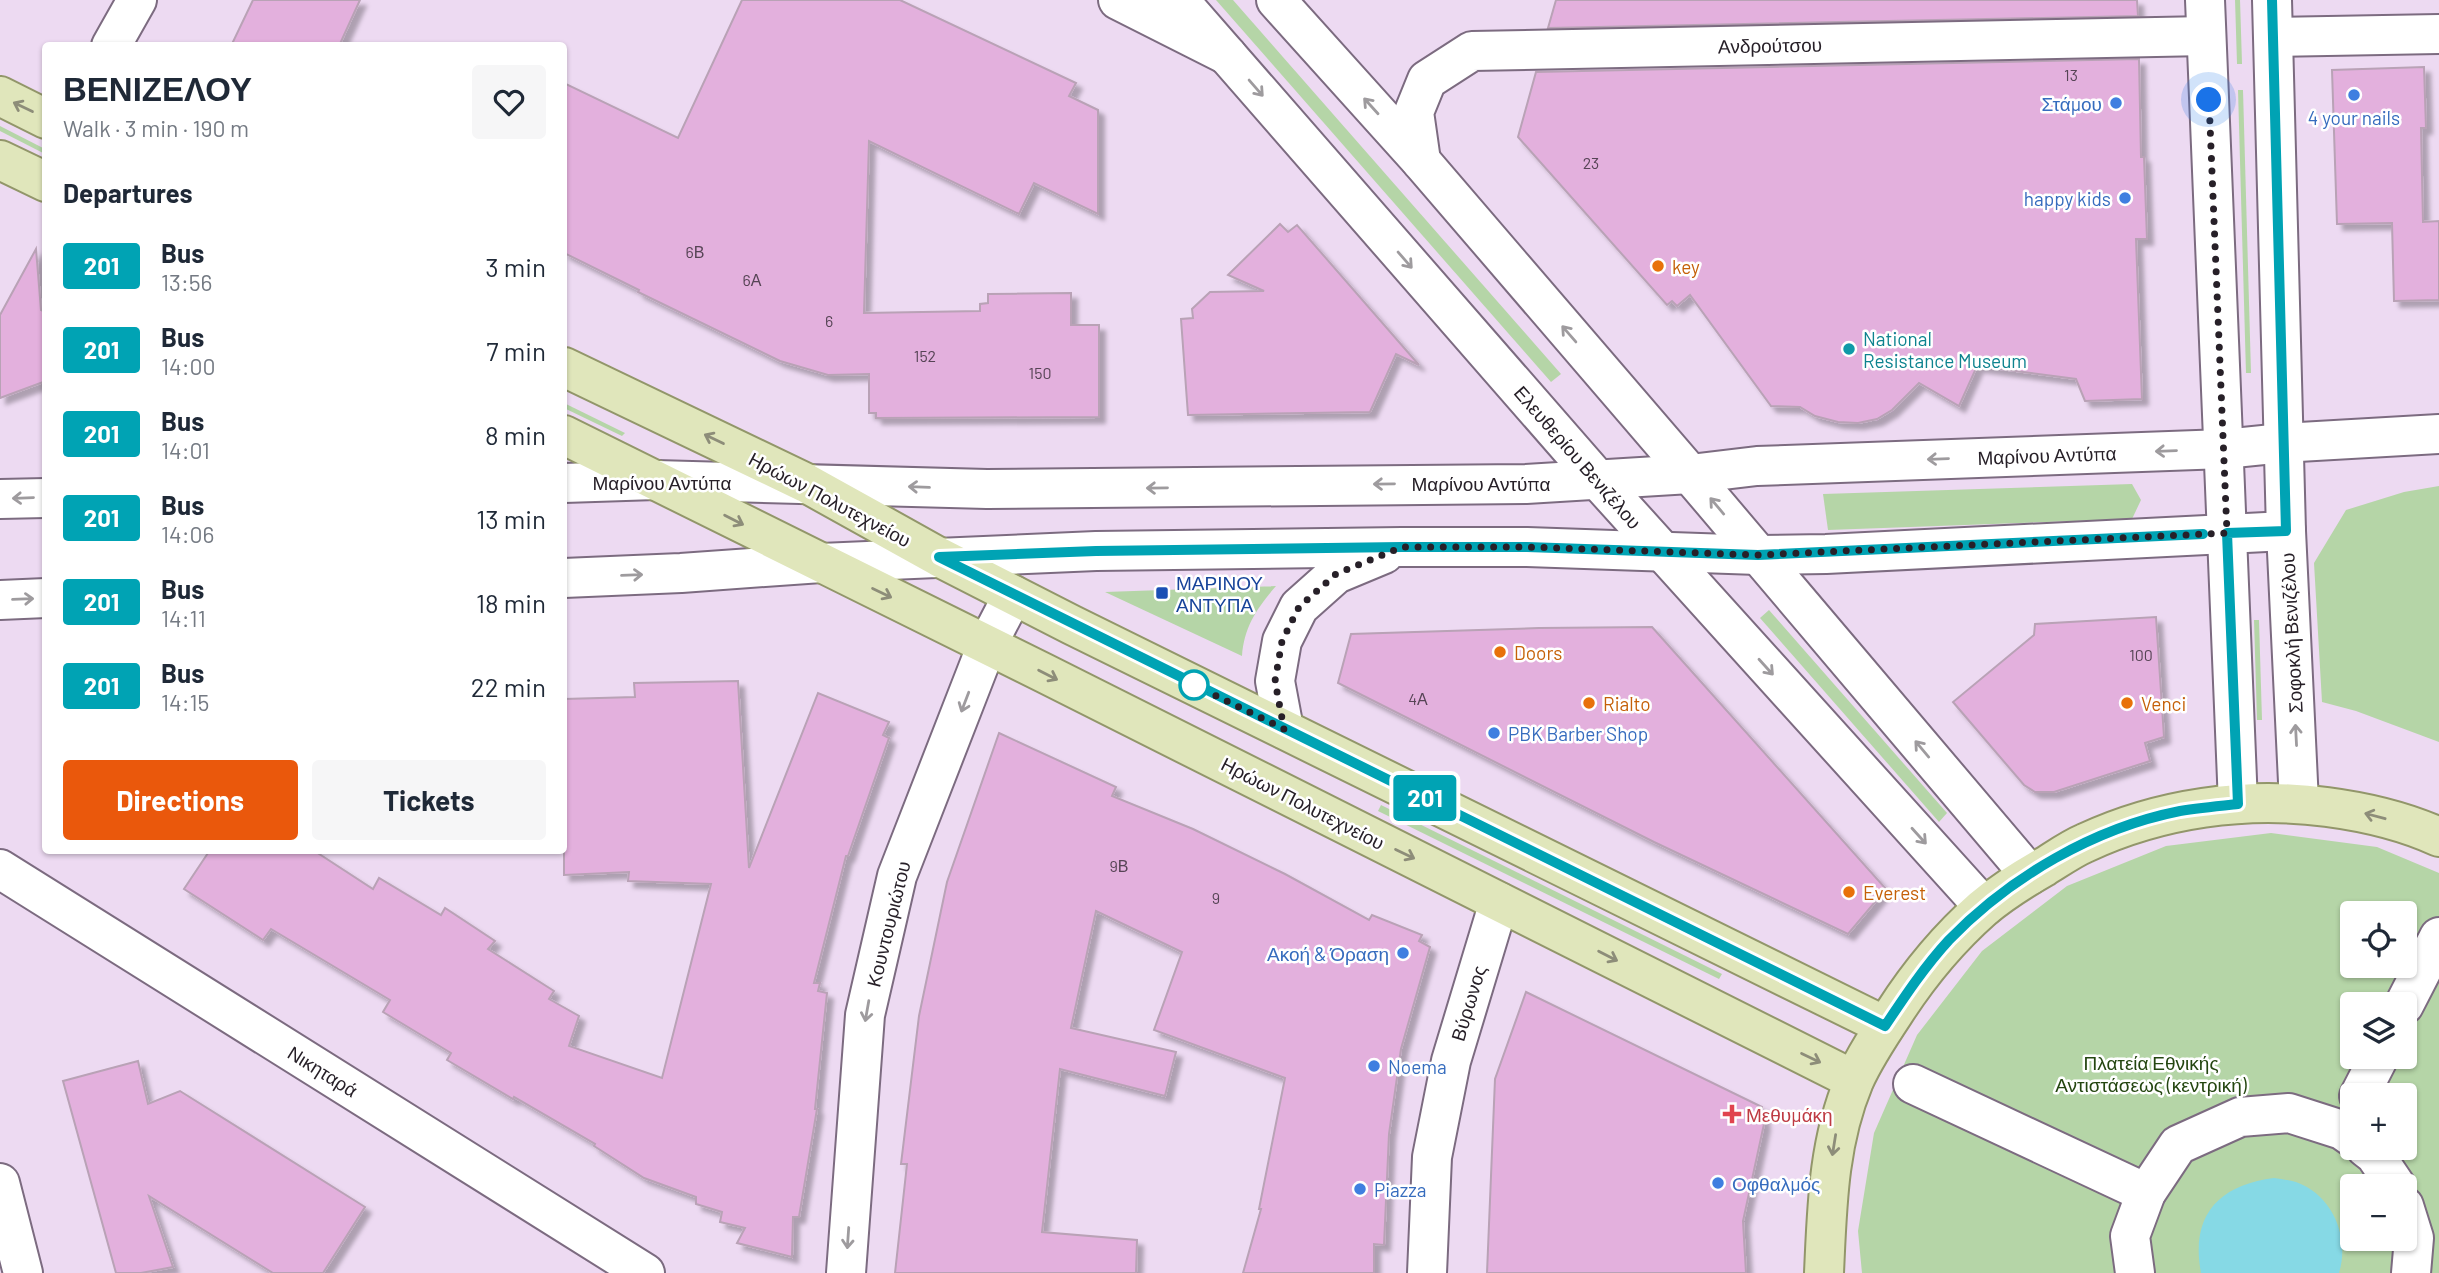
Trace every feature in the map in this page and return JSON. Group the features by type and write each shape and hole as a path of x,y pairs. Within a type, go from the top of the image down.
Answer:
{"main road":[{"path":"0,96 42,116"},
{"path":"0,160 42,180"},
{"name":"Ηρώων Πολυτεχνείου","path":"567,368 806,483 1013,595 1885,1026"},
{"name":"Ηρώων Πολυτεχνείου","path":"567,436 1854,1080"},
{"path":"1824,1273 1827,1189 1836,1132 1854,1080 1885,1026 1922,972 1948,941 1984,907 2030,875 2084,843 2130,825 2179,811 2238,804 2300,803 2357,811 2420,828 2439,837"}],"street":[{"path":"113,42 137,0"},
{"path":"1118,0 1227,55"},
{"name":"Ελευθερίου Βενιζέλου","path":"1179,0 1661,551 1984,907"},
{"name":"Σοφοκλή Βενιζέλου","path":"2272,0 2286,531 2300,803"},
{"path":"1280,3 1421,161 2030,875"},
{"path":"2205,18 2238,804"},
{"name":"Ανδρούτσου","path":"1421,161 1414,112 1427,80 1472,51 2205,18"},
{"path":"2274,37 2439,34"},
{"name":"Μαρίνου Αντύπα","path":"567,483 656,480 987,489 1526,484 1690,474 1757,466 2224,449 2439,434"},
{"path":"0,499 42,498"},
{"path":"567,578 1096,551 1402,547 1758,555 2286,531"},
{"path":"1284,729 1275,681 1282,641 1299,607 1336,574 1402,547"},
{"name":"Κουντουριώτου","path":"846,1273 865,1015 897,876 987,645 1013,595"},
{"path":"0,600 42,598"},
{"name":"Νικηταρά","path":"0,869 645,1273"},
{"name":"Βύρωνος","path":"1427,1273 1432,1157 1451,1061 1499,902"},
{"path":"2411,992 2439,937"},
{"path":"1913,1084 2146,1193"},
{"path":"2136,1273 2130,1236 2146,1193 2178,1145 2240,1117 2289,1113 2340,1127"},
{"path":"0,1183 23,1273"},
{"path":"2411,1273 2413,1251"}],"green space":[{"path":"1216,0 1233,0 1561,374 1551,382"},
{"path":"2235,0 2240,0 2242,64 2237,64"},
{"path":"2238,90 2243,90 2251,373 2246,373"},
{"path":"0,126 42,147 42,152 0,131"},
{"path":"567,404 625,433 622,436 567,409"},
{"path":"2132,484 2141,500 2132,519 1828,530 1823,494"},
{"path":"2439,486 2439,742 2356,711 2322,702 2314,563 2346,510 2404,492"},
{"path":"1276,586 1253,618 1245,636 1242,656 1105,592"},
{"path":"1769,610 1947,813 1939,822 1760,618"},
{"path":"2254,620 2259,620 2262,720 2257,720"},
{"path":"1381,805 1722,974 1719,979 1378,811"},
{"name":"Πλατεία Εθνικής Αντιστάσεως (κεντρική)","path":"2271,833 2377,847 2439,873 2439,1273 1862,1273 1858,1231 1874,1133 1917,1035 1982,951 2067,886 2166,846"}],"water":[{"path":"2274,1178 2296,1182 2320,1197 2336,1219 2340,1232 2342,1260 2339,1273 2201,1273 2200,1235 2205,1219 2213,1206 2224,1196 2255,1182"}],"building":[{"path":"253,0 360,0 341,42 233,42"},
{"path":"742,0 900,0 1076,83 1069,96 1098,110 1098,214 1034,183 1019,214 869,141 864,313 980,311 980,304 988,303 988,294 1071,293 1071,325 1099,325 1099,417 876,418 876,413 869,413 869,374 828,375 780,361 567,254 567,84 678,138"},
{"path":"1556,0 2137,0 2138,16 1548,28"},
{"path":"2139,59 2141,157 2144,157 2147,239 2136,239 2142,399 2085,401 2076,379 1977,366 1959,406 1919,383 1892,410 1877,419 1858,423 1838,422 1815,416 1800,407 1771,406 1690,295 1677,306 1672,301 1667,305 1518,137 1536,72"},
{"path":"2424,67 2426,128 2421,128 2423,222 2439,221 2439,300 2394,301 2392,223 2337,224 2332,70"},
{"path":"1280,224 1288,232 1297,225 1419,365 1396,354 1370,412 1188,415 1181,319 1193,318 1192,309 1210,292 1264,291 1228,275"},
{"path":"36,249 42,310 42,382 0,398 0,315"},
{"path":"2156,617 2164,737 2145,743 2150,761 2054,792 2035,792 2024,785 1953,702 2034,635 2035,624"},
{"path":"1652,627 1886,889 1848,934 1654,842 1338,683 1351,634"},
{"path":"738,681 749,868 818,693 889,722 883,735 889,738 846,856 814,983 820,983 818,991 827,993 817,1109 799,1217 793,1217 792,1257 737,1243 745,1228 720,1222 722,1212 696,1204 696,1197 644,1178 594,1146 595,1144 447,1060 451,1053 383,1012 390,1000 271,929 263,940 184,889 207,854 319,854 373,889 379,878 441,915 445,908 495,941 488,949 554,991 549,999 579,1016 569,1046 662,1078 711,884 628,881 629,872 564,875 564,854 567,854 567,699 635,697 634,683"},
{"path":"999,733 1116,787 1112,796 1193,829 1285,874 1369,920 1372,915 1422,935 1419,941 1430,947 1401,1049 1389,1134 1384,1245 1374,1244 1374,1273 1243,1273 1261,1209 1285,1078 1154,1030 1182,952 1096,911 1071,1028 1176,1052 1165,1096 1060,1069 1042,1232 1137,1240 1136,1273 895,1273 907,1164 901,1164 919,1016 947,882"},
{"path":"1526,992 1762,1107 1764,1124 1743,1221 1746,1273 1487,1273 1495,1079"},
{"path":"138,1061 148,1104 180,1091 365,1207 323,1273 273,1273 149,1196 173,1267 141,1273 116,1273 63,1081"}],"bus line":[{"name":"201","path":"2203,534 1852,553 1758,555 1527,547 1402,547 1096,551 939,557 1885,1026 1914,983 1948,941 1984,907 2030,875 2084,843 2130,825 2179,811 2238,804 2227,533 2286,531 2272,0"}],"place":[{"name":"4 your nails","path":"2354,95"},
{"name":"Στάμου","path":"2116,103"},
{"name":"happy kids","path":"2125,198"},
{"name":"key","path":"1658,266"},
{"name":"National Resistance Museum","path":"1849,349"},
{"name":"ΜΑΡΙΝΟΥ ΑΝΤΥΠΑ","path":"1162,593"},
{"name":"Doors","path":"1500,652"},
{"name":"Rialto","path":"1589,703"},
{"name":"Venci","path":"2127,703"},
{"name":"PBK Barber Shop","path":"1494,733"},
{"name":"Everest","path":"1849,892"},
{"name":"Ακοή & Όραση","path":"1403,953"},
{"name":"Noema","path":"1374,1066"},
{"name":"Μεθυμάκη","path":"1732,1114"},
{"name":"Οφθαλμός","path":"1718,1183"},
{"name":"Piazza","path":"1360,1189"}],"route":[{"path":"1194,685 1188,682 1284,729 1275,681 1282,641 1299,607 1336,574 1402,547 1527,547 1758,555 1852,553 2227,533 2209,100"}]}
